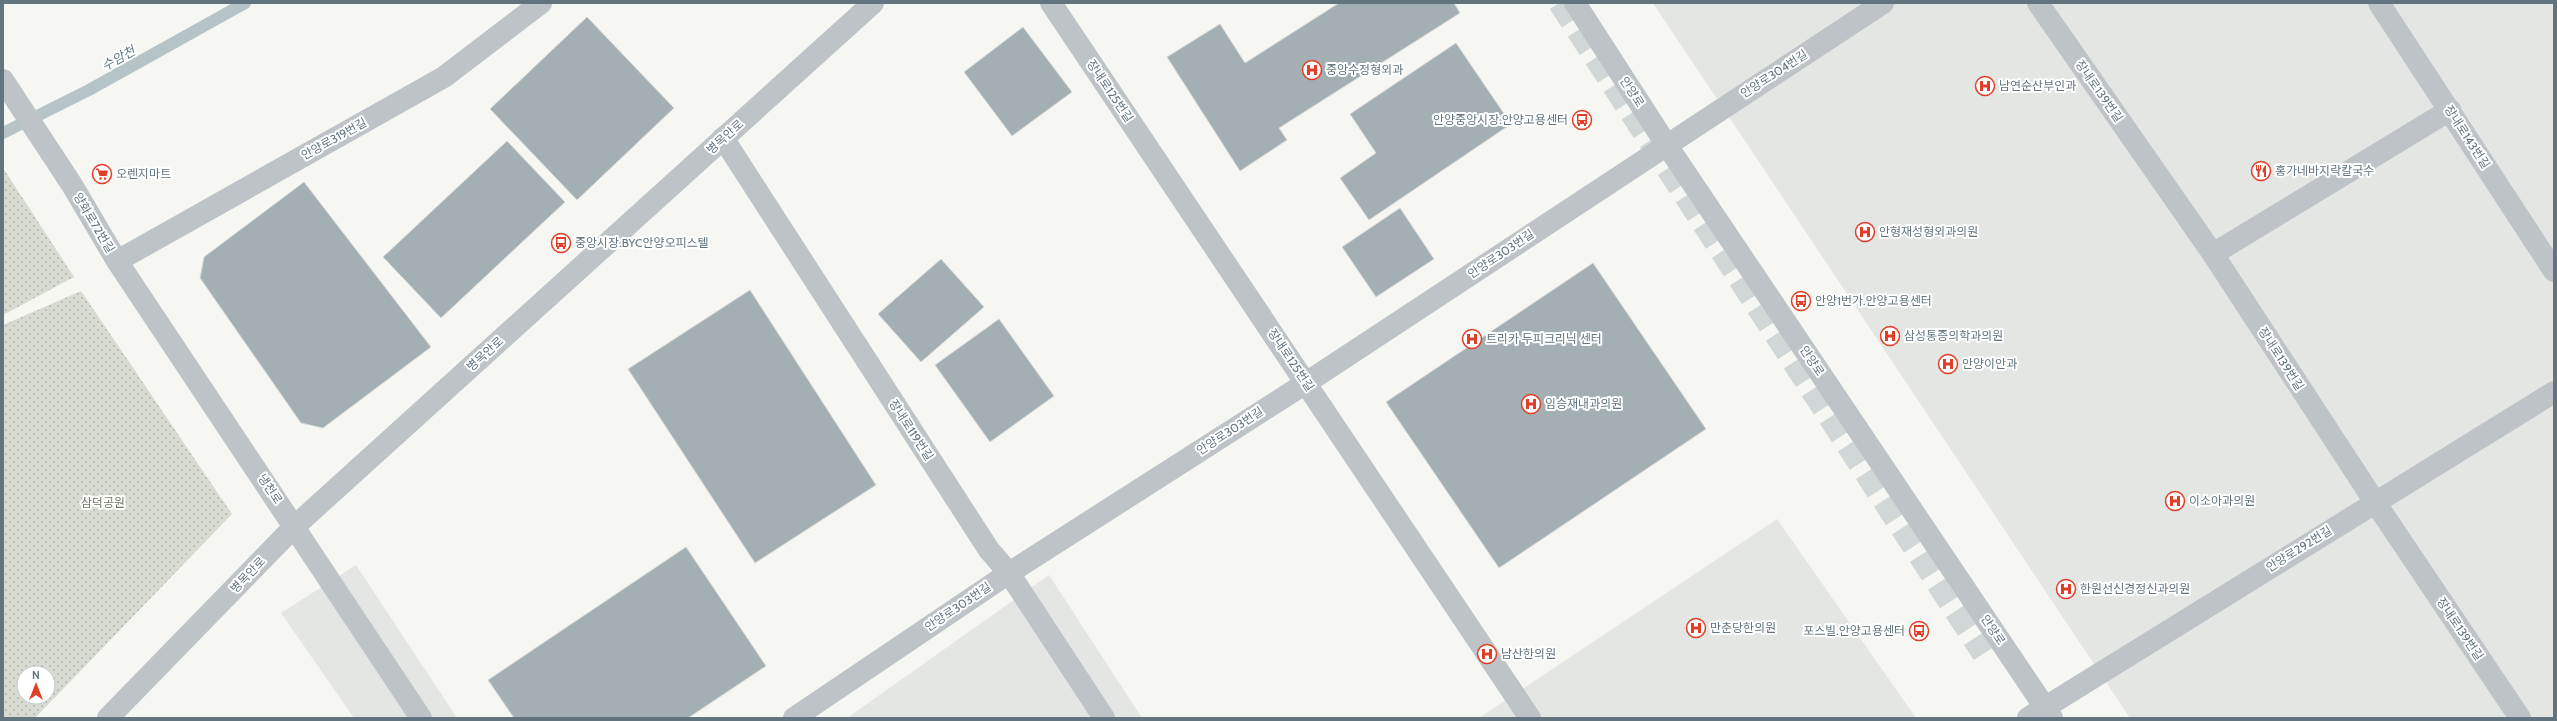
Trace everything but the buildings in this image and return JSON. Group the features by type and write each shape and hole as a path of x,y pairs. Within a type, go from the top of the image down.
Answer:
{"street":[{"name":"안양로319번길","path":"117,261 444,77 541,3"},
{"name":"병목안로","path":"108,718 295,526 874,3"},
{"name":"장내로125번길","path":"1051,3 1530,718"},
{"name":"안양로","path":"1575,3 1666,144 2042,715"},
{"name":"안양로304번길","path":"1666,144 1883,3"},
{"name":"장내로139번길","path":"2038,3 2213,254 2375,502 2520,718"},
{"name":"장내로143번길","path":"2379,3 2554,271"},
{"name":"양화로72번길","path":"3,80 72,185 117,261"},
{"path":"2213,254 2450,110"},
{"name":"장내로119번길","path":"723,138 989,550 1009,573 1104,718"},
{"name":"안양로303번길","path":"794,718 1009,573 1306,383 1666,144"},
{"name":"냉천로","path":"117,261 295,526 421,718"},
{"name":"안양로292번길","path":"2042,715 2375,502 2554,392"}],"shaded area":[{"path":"1653,3 2554,3 2554,718 2130,718"},
{"path":"1777,519 1916,718 1479,718"},
{"path":"356,565 457,718 354,718 281,613"},
{"path":"1049,575 1142,718 847,718"}],"green space":[{"path":"3,168 74,277 3,315"},
{"name":"삼덕공원","path":"81,291 232,514 56,696 56,665 16,665 16,705 48,705 35,718 3,718 3,325"}],"waterway":[{"name":"수암천","path":"3,133 89,90 245,3"}],"tunnel":[{"path":"1559,3 1983,654"}],"place":[{"name":"중앙수정형외과","path":"1312,70"},
{"name":"남연순산부인과","path":"1985,86"},
{"name":"안양중앙시장.안양고용센터","path":"1582,120"},
{"name":"홍가네바지락칼국수","path":"2261,171"},
{"name":"오렌지마트","path":"102,174"},
{"name":"안형재성형외과의원","path":"1865,232"},
{"name":"중앙시장.BYC안양오피스텔","path":"561,243"},
{"name":"안양1번가.안양고용센터","path":"1801,301"},
{"name":"삼성통증의학과의원","path":"1890,336"},
{"name":"트리카 두피크리닉 센터","path":"1472,339"},
{"name":"안양이안과","path":"1948,364"},
{"name":"임승재내과의원","path":"1531,404"},
{"name":"이소아과의원","path":"2175,501"},
{"name":"한원선신경정신과의원","path":"2066,589"},
{"name":"만춘당한의원","path":"1696,628"},
{"name":"포스빌.안양고용센터","path":"1919,631"},
{"name":"남산한의원","path":"1487,654"}]}
